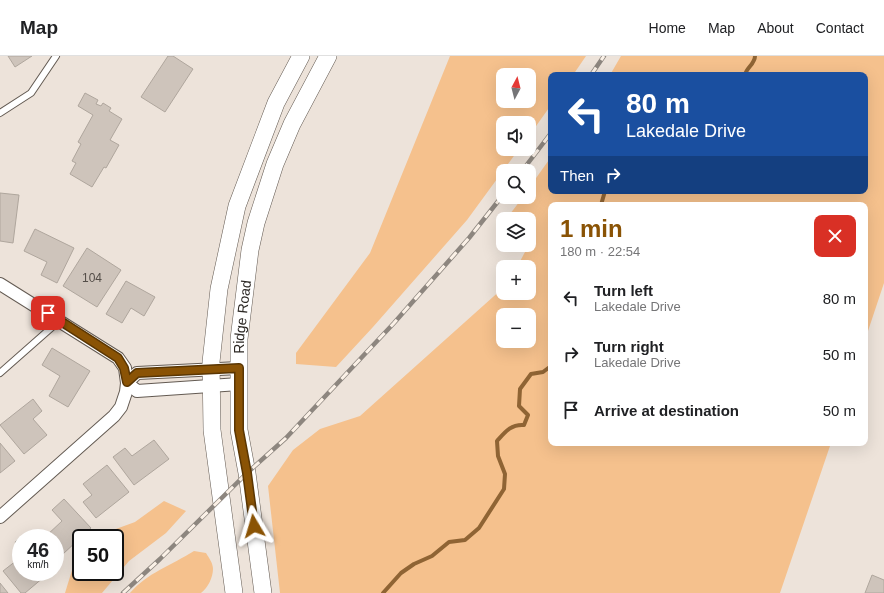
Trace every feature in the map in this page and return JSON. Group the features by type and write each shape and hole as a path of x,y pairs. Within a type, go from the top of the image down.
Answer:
{"main road":[{"name":"Ridge Road","path":"262,593 247,473 239,430 239,340 250,250 256,223 256,185 276,103 301,56"},
{"name":"Ridge Road","path":"234,593 212,430 211,369 219,289 237,206 275,164 292,124 328,56"}],"street":[{"path":"0,284 118,358 124,368 127,382 122,407 114,416 0,517"},
{"path":"127,382 137,373 211,369 239,376"},
{"path":"127,382 137,391 211,386 239,376"}],"lane":[{"path":"0,113 31,93 56,56"},
{"path":"0,373 60,321"}],"shaded area":[{"path":"450,56 586,56 575,72 548,72 548,109 536,126 536,116 496,116 496,156 514,156 508,164 496,164 496,180 467,220 336,367 296,364 296,353 370,253"},
{"path":"621,56 884,56 884,283 868,331 868,202 548,202 548,446 830,446 780,593 280,593 268,486 293,450 320,429 360,416 496,294 496,300 536,300 536,260 521,260 525,252 536,252 536,212 512,212 518,204 536,204 536,178 548,161 548,194 868,194 868,72 612,72"},
{"path":"164,501 186,511 166,533 129,561 124,567 124,529 116,529 135,522"},
{"path":"194,551 206,553 213,567 210,582 201,593 130,593 144,580"},
{"path":"72,570 72,581 112,581 102,593 65,593"}],"building":[{"path":"8,56 32,56 15,67"},
{"path":"168,56 173,56 193,69 165,112 141,97"},
{"path":"85,93 98,100 96,104 101,106 103,103 111,108 109,111 122,119 110,140 119,145 106,168 104,167 92,187 70,174 76,163 72,161 81,144 78,142 93,115 78,106"},
{"path":"0,193 19,195 13,243 0,241"},
{"path":"35,229 74,248 57,283 41,275 47,262 24,251"},
{"path":"87,248 121,270 97,307 63,286"},
{"path":"126,281 155,297 144,316 131,308 122,323 106,314"},
{"path":"52,348 90,371 68,407 49,396 60,376 42,365"},
{"path":"33,399 42,411 33,419 47,435 24,454 0,425"},
{"path":"154,440 169,459 134,485 113,457 125,448 132,456"},
{"path":"0,443 15,461 0,473"},
{"path":"107,465 129,492 96,518 83,502 92,495 83,484"},
{"path":"64,499 91,528 72,529 72,546 64,553 64,529 53,529 62,521 52,510"},
{"path":"12,564 12,581 39,581 25,593 21,593 3,571"},
{"path":"872,575 884,580 884,593 865,593"},
{"path":"0,583 8,593 0,593"}],"waterway":[{"path":"746,72 754,61 755,56"},
{"path":"602,202 604,194"},
{"path":"383,593 401,573 414,564 432,556 449,542 465,540 479,528 504,489 505,474 498,456 497,441 512,427 524,425 528,415 519,406 520,389 531,374 543,372 548,368"}],"railway":[{"path":"593,72 604,56"},
{"path":"527,164 548,137"},
{"path":"123,593 160,559 247,473 286,438 394,323 469,238 496,204"}],"route":[{"path":"48,313 118,358 124,368 127,382 137,373 239,368 239,430 247,473 254,526"}]}
